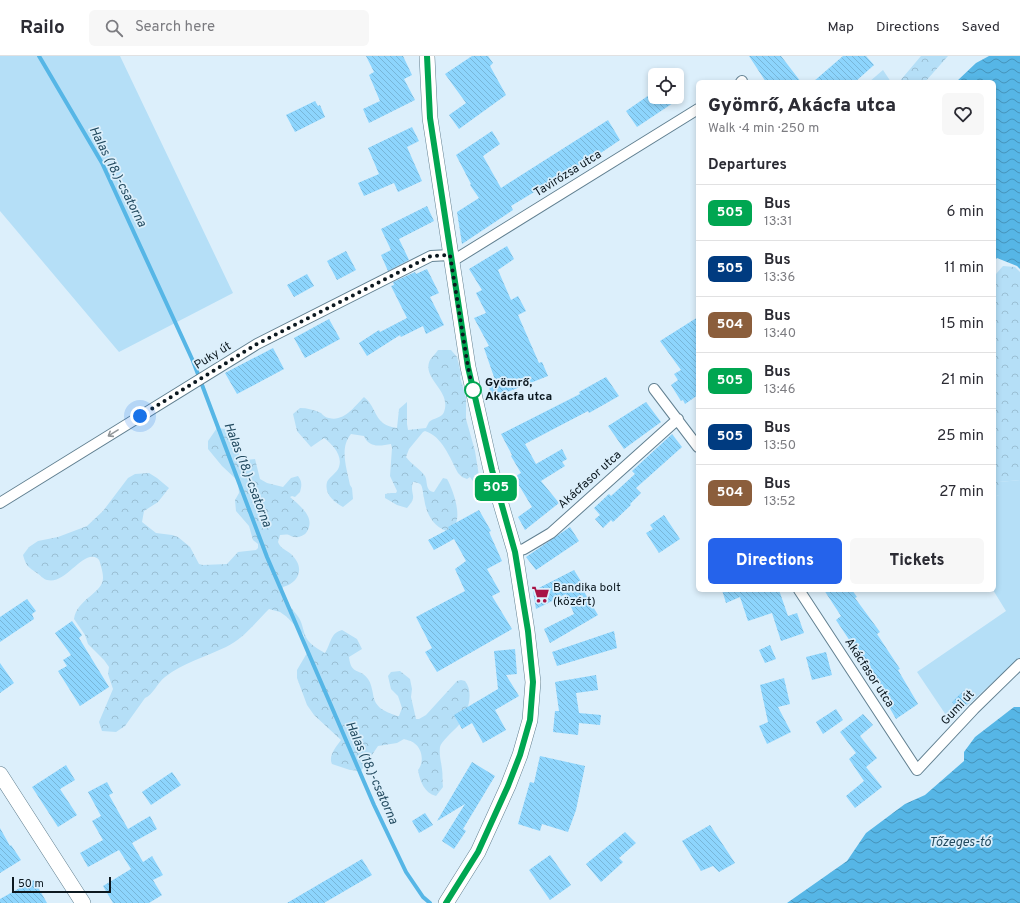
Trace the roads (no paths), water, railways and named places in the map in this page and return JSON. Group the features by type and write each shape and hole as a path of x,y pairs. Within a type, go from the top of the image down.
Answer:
{"main road":[{"path":"427,56 430,118 468,367 492,470 515,552 528,631 533,682 530,720 520,755 508,786 478,852 446,903"},
{"path":"0,774 83,903"}],"street":[{"name":"Tavirózsa utca","path":"451,258 696,110"},
{"name":"Puky út","path":"0,502 257,344 431,256 451,258"},
{"path":"654,389 678,418 696,444"},
{"name":"Akácfasor utca","path":"515,552 524,549 551,533 678,418"},
{"name":"Akácfasor utca","path":"800,592 917,770"},
{"name":"Gumi út","path":"917,770 974,708 1020,664"}],"water":[{"path":"989,56 1020,56 1020,269 1017,266 997,258 996,259 996,80 958,80 976,63"},
{"name":"Tőzeges-tó","path":"1014,707 1020,707 1020,903 787,903 847,861 866,833 905,804 925,795 964,761 964,752 975,737"}],"waterway":[{"name":"Halas (18.)-csatorna","path":"39,56 102,163 193,361 267,557 374,805 406,872 423,897 430,903"}],"place":[{"name":"Gyömrő, Akácfa utca","path":"473,390"},
{"name":"Bandika bolt (közért)","path":"540,595"}]}
